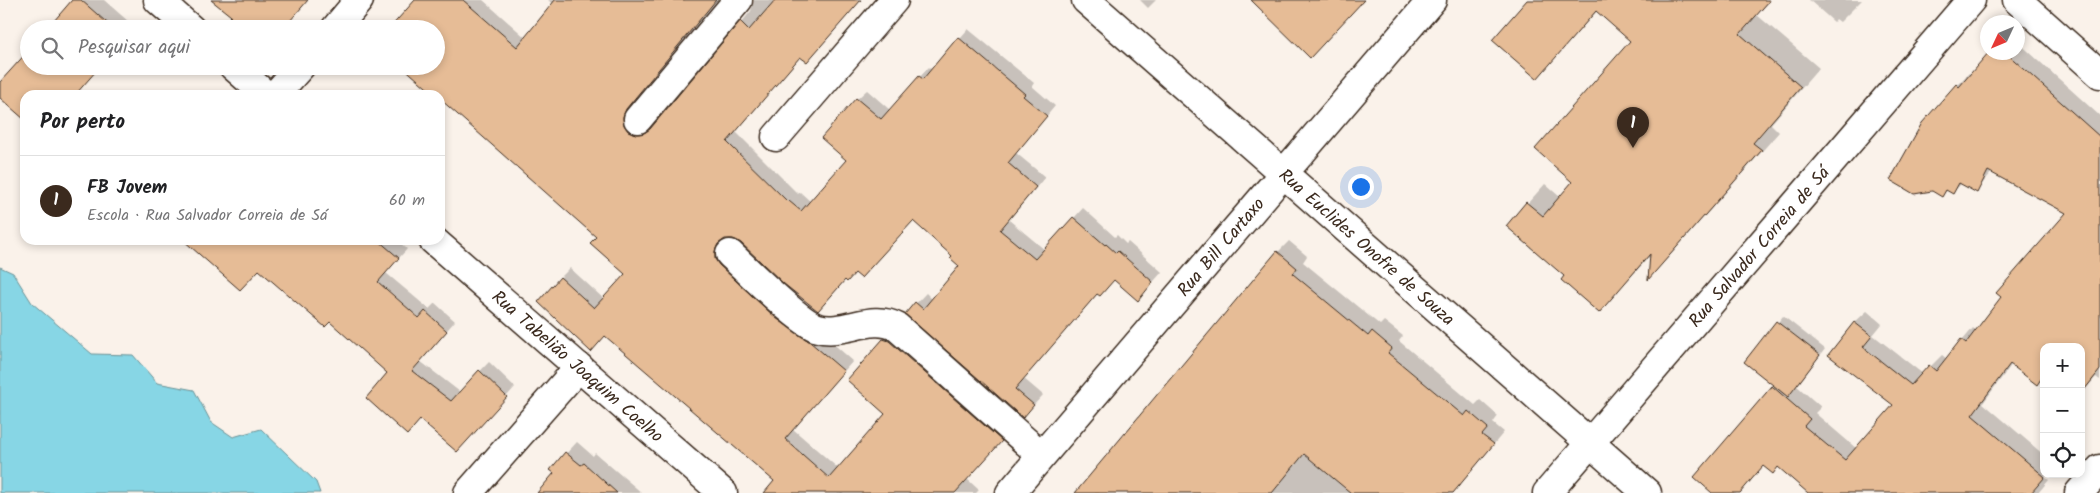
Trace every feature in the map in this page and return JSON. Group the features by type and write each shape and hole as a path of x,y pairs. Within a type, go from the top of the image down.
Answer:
{"street":[{"path":"158,0 180,20"},
{"path":"342,20 359,0"},
{"path":"638,119 738,0"},
{"path":"776,137 894,0"},
{"name":"Rua Euclides Onofre de Souza","path":"1086,0 1647,493"},
{"name":"Rua Bill Cartaxo","path":"1010,493 1432,0"},
{"name":"Rua Salvador Correia de Sá","path":"1547,493 1971,0"},
{"path":"2017,0 2100,74"},
{"path":"243,75 260,90"},
{"path":"279,90 293,75"},
{"name":"Rua Tabelião Joaquim Coelho","path":"439,245 722,493"},
{"path":"730,254 795,312 819,328 881,321 898,327 1041,455"},
{"path":"468,493 579,367"},
{"path":"2079,493 2100,469"}],"water":[{"path":"0,267 13,273 32,303 92,354 133,355 157,383 194,390 211,422 233,437 261,429 316,482 320,493 0,493"}],"building":[{"path":"72,0 81,0 104,20 55,20"},
{"path":"211,0 308,0 291,20 227,20 231,16"},
{"path":"415,0 463,0 517,47 555,0 716,0 626,109 623,117 624,125 628,131 636,134 644,133 650,129 740,21 749,30 775,0 861,0 807,62 800,57 727,142 788,202 801,211 846,160 821,138 856,98 881,119 919,76 923,79 958,37 1025,94 1023,96 1047,116 1008,163 1036,187 1000,230 1035,259 1073,217 1105,245 1116,253 1118,251 1153,282 1138,301 1114,280 1100,296 1097,294 1015,389 1034,405 1023,418 905,314 915,302 923,309 959,266 950,258 952,256 913,221 861,278 855,273 847,282 845,280 818,311 784,284 741,243 733,239 725,239 718,244 715,251 715,259 719,265 776,318 810,342 844,371 785,439 829,478 885,414 847,380 883,339 889,341 1002,441 955,493 764,493 774,481 605,336 591,352 538,302 560,277 594,308 625,274 590,243 596,237 445,103 445,90 429,90 412,75 445,75 445,20 397,20"},
{"path":"1251,0 1364,0 1310,58"},
{"path":"1527,0 1770,0 1740,34 1801,87 1753,143 1762,150 1648,280 1650,254 1599,313 1561,280 1564,276 1506,226 1526,202 1543,216 1572,182 1535,149 1630,41 1596,11 1537,79 1492,40"},
{"path":"20,60 20,75 93,75 79,90 20,90 20,116 0,98 0,82"},
{"path":"1982,60 2014,60 2100,137 2100,370 2085,389 2085,343 2040,343 2040,380 2037,385 2010,364 1972,415 2040,473 2040,478 2044,478 2031,493 1808,493 1778,467 1773,474 1763,466 1740,493 1712,493 1694,477 1772,386 1810,419 1804,426 1845,460 1893,405 1828,355 1854,322 1872,336 1863,347 1911,385 1929,365 1936,371 1961,339 1966,343 2001,297 1996,293 2066,213 1988,171 1977,193 1959,183 1953,194 1946,190 1942,197 1932,191 1914,194 1890,180 1922,123 1956,84 1959,87"},
{"path":"189,245 384,245 399,258 378,282 419,318 425,311 447,331 412,371 451,401 479,370 507,397 457,452 420,420 407,435 366,398 387,373 330,322 325,327 259,270 240,290"},
{"path":"1277,251 1297,268 1293,274 1368,336 1372,331 1392,348 1388,353 1464,416 1468,411 1488,428 1482,435 1494,444 1453,493 1351,493 1304,454 1272,493 1075,493"},
{"path":"1776,321 1820,355 1788,397 1744,362"},
{"path":"565,452 581,465 584,463 617,493 537,493 554,473 550,470"}],"place":[{"name":"FB Jovem","path":"1633,148"}]}
